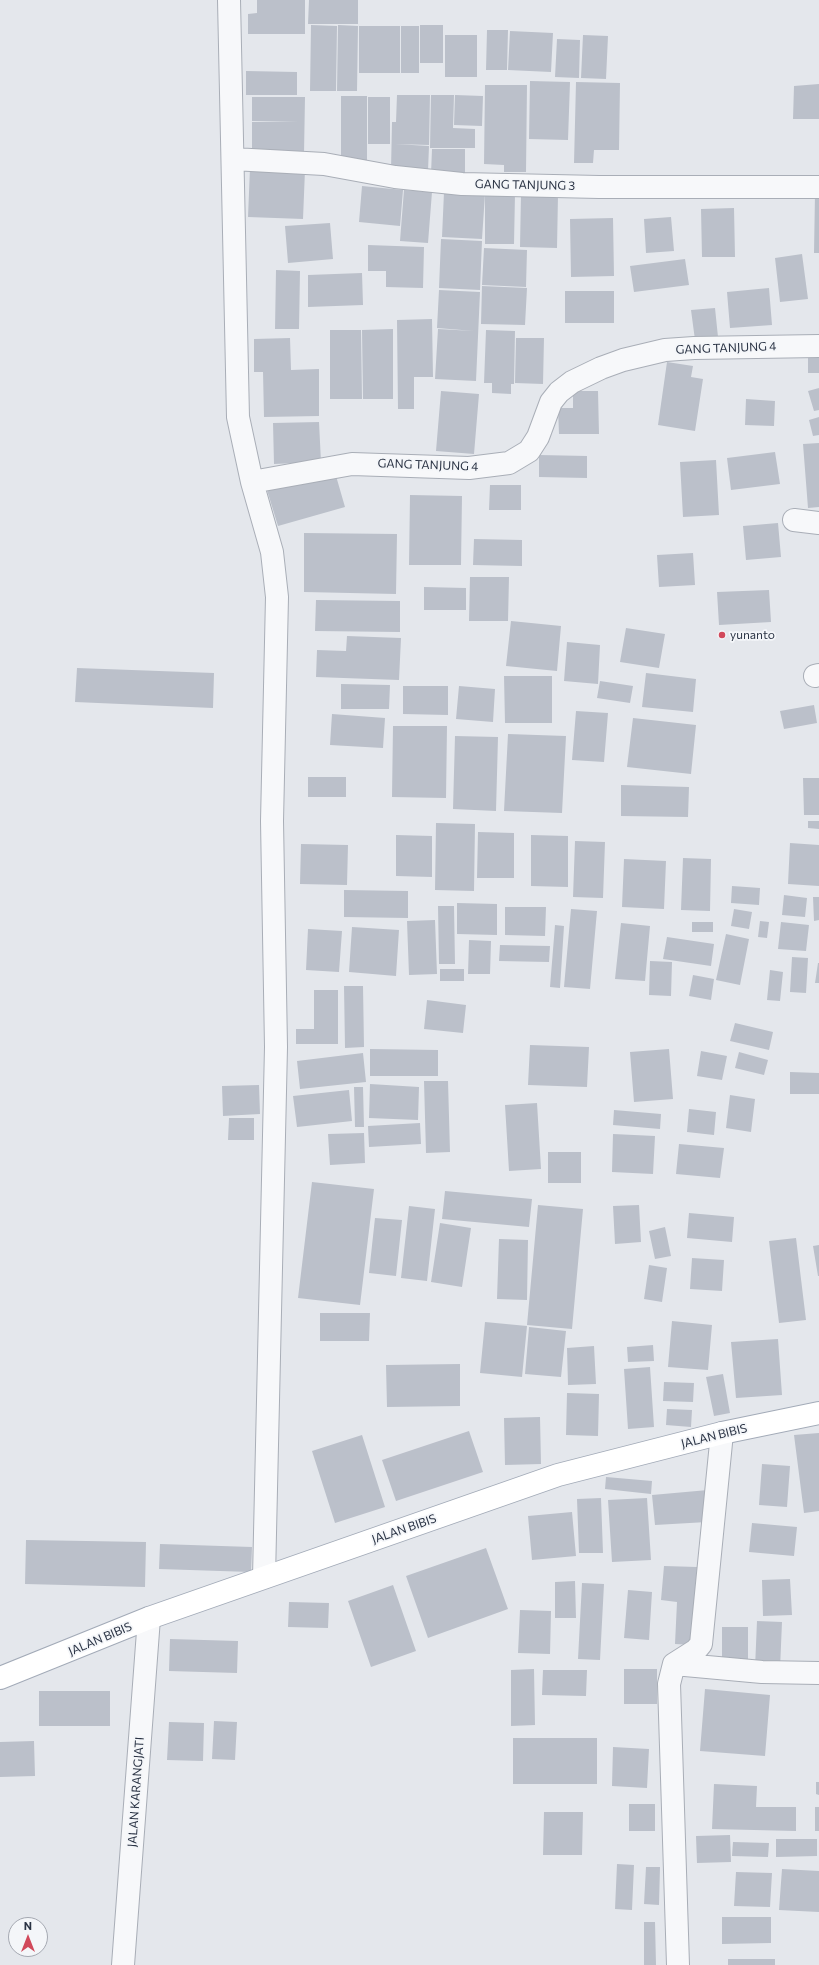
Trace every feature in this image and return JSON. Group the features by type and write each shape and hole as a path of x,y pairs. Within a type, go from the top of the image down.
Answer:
{"main road":[{"name":"JALAN BIBIS","path":"0,1678 149,1618 558,1475 722,1433 819,1413"}],"street":[{"path":"229,0 238,417 252,482 272,552 277,597 272,821 276,1047 264,1578"},
{"name":"GANG TANJUNG 3","path":"233,159 324,164 395,177 462,184 599,187 819,187"},
{"name":"GANG TANJUNG 4","path":"252,482 352,464 469,468 508,463 529,451 538,436 551,402 559,392 572,382 601,368 623,360 665,350 694,348 819,346"},
{"path":"794,520 819,523"},
{"path":"678,1965 669,1684 674,1664 696,1650 701,1644 722,1433"},
{"name":"JALAN KARANGJATI","path":"123,1965 149,1618"},
{"path":"674,1664 762,1672 819,1673"}],"building":[{"path":"257,0 305,0 305,34 248,34 248,14 257,13"},
{"path":"309,0 358,0 358,24 308,24"},
{"path":"311,25 337,26 336,91 310,91"},
{"path":"338,25 358,26 357,91 337,91"},
{"path":"420,25 443,25 443,63 420,63"},
{"path":"359,26 400,26 400,73 359,73"},
{"path":"401,26 419,26 419,73 401,73"},
{"path":"487,30 508,30 507,70 486,70"},
{"path":"510,31 553,33 551,72 508,70"},
{"path":"445,35 477,35 477,77 445,77"},
{"path":"583,35 608,36 606,79 581,78"},
{"path":"557,39 580,40 579,78 555,77"},
{"path":"246,71 297,72 297,95 246,95"},
{"path":"530,81 570,82 568,140 529,139"},
{"path":"576,82 620,83 619,150 594,150 593,163 574,163"},
{"path":"819,84 819,119 793,119 794,86"},
{"path":"485,85 527,85 526,172 504,172 504,165 484,164"},
{"path":"397,95 430,95 429,145 395,144 429,146 428,171 391,170 392,122 396,122"},
{"path":"431,95 454,95 453,128 475,129 475,148 430,148"},
{"path":"455,95 483,96 482,126 454,125"},
{"path":"341,96 367,96 367,160 341,160"},
{"path":"252,97 305,97 304,154 252,153 252,122 298,121 252,121"},
{"path":"368,97 390,97 390,144 368,144"},
{"path":"432,149 465,149 465,174 431,174"},
{"path":"250,168 305,170 303,219 248,217"},
{"path":"362,186 403,190 400,226 359,222"},
{"path":"404,190 432,192 428,243 400,241"},
{"path":"444,192 485,194 482,239 442,237"},
{"path":"485,193 515,194 514,244 485,244"},
{"path":"521,194 558,195 557,248 520,247"},
{"path":"815,194 819,194 819,253 814,253"},
{"path":"734,208 735,257 702,257 701,209"},
{"path":"671,217 674,251 646,253 644,219"},
{"path":"613,218 614,276 571,277 570,219"},
{"path":"330,223 333,259 288,263 285,226"},
{"path":"441,239 482,241 480,290 439,288"},
{"path":"368,245 424,247 423,288 386,287 386,271 368,271"},
{"path":"484,248 527,250 526,287 482,285"},
{"path":"802,254 808,299 780,302 775,258"},
{"path":"685,259 689,285 634,292 630,266"},
{"path":"276,270 300,271 299,329 275,329"},
{"path":"362,273 363,305 308,307 308,275"},
{"path":"482,286 527,288 525,325 481,324"},
{"path":"769,288 772,325 730,328 727,292"},
{"path":"439,290 480,292 476,381 435,379 438,329 474,331 437,328"},
{"path":"565,291 614,291 614,323 565,323"},
{"path":"715,308 718,337 695,340 691,310"},
{"path":"432,319 433,377 414,377 414,409 398,409 397,320"},
{"path":"393,329 393,399 363,399 362,330"},
{"path":"330,330 361,330 362,399 330,399"},
{"path":"486,330 515,331 514,384 511,384 511,394 492,393 492,383 484,383"},
{"path":"290,338 291,370 319,369 319,416 264,417 263,372 254,372 254,339"},
{"path":"516,338 544,338 543,384 515,383"},
{"path":"808,357 819,357 819,373 808,373"},
{"path":"667,362 693,366 691,377 703,379 695,431 658,425"},
{"path":"819,388 819,410 814,411 808,391"},
{"path":"441,391 479,394 474,454 436,451"},
{"path":"573,391 598,391 599,434 559,434 558,408 573,408"},
{"path":"746,399 775,401 774,426 745,425"},
{"path":"819,417 819,435 813,436 809,420"},
{"path":"319,422 321,462 274,464 273,423"},
{"path":"819,443 819,507 808,508 803,444"},
{"path":"775,452 780,484 731,490 727,458"},
{"path":"539,455 587,456 587,478 539,477"},
{"path":"716,460 719,515 683,517 680,462"},
{"path":"334,469 345,507 278,526 267,490"},
{"path":"490,485 521,485 521,510 489,510"},
{"path":"410,495 462,496 461,565 409,565"},
{"path":"778,523 781,557 746,560 743,526"},
{"path":"304,533 397,534 396,594 304,592"},
{"path":"474,539 522,540 522,566 473,565"},
{"path":"693,553 695,585 659,587 657,555"},
{"path":"470,577 509,577 508,621 469,621"},
{"path":"424,587 466,588 466,610 424,610"},
{"path":"769,590 771,622 719,625 717,592"},
{"path":"316,600 400,601 400,632 315,631"},
{"path":"511,621 561,626 557,671 506,666"},
{"path":"626,628 665,634 659,668 620,662"},
{"path":"347,636 401,638 399,680 316,677 317,650 346,651"},
{"path":"567,642 600,645 598,684 564,681"},
{"path":"77,668 214,673 213,708 75,702"},
{"path":"646,673 696,679 693,712 642,707"},
{"path":"504,676 552,676 552,723 505,723"},
{"path":"600,681 633,686 630,703 597,698"},
{"path":"341,684 390,685 389,709 341,709"},
{"path":"403,686 448,686 448,715 403,714"},
{"path":"459,686 495,689 493,722 456,719"},
{"path":"814,705 817,723 784,729 780,711"},
{"path":"576,711 608,713 604,762 572,760"},
{"path":"332,714 385,718 383,748 330,745"},
{"path":"633,718 696,725 691,774 627,767"},
{"path":"393,726 447,726 446,798 392,797"},
{"path":"508,734 566,736 562,813 504,811"},
{"path":"455,736 498,737 496,811 453,809"},
{"path":"308,777 346,777 346,797 308,797"},
{"path":"803,778 819,778 819,815 804,815"},
{"path":"621,785 689,787 688,817 621,816"},
{"path":"808,821 819,821 819,829 808,828"},
{"path":"436,823 475,824 474,891 435,890"},
{"path":"478,832 514,833 514,878 477,878"},
{"path":"396,835 432,836 432,877 396,876"},
{"path":"531,835 568,836 568,887 531,886"},
{"path":"575,841 605,842 603,898 573,897"},
{"path":"790,843 819,845 819,886 788,884"},
{"path":"301,844 348,845 347,885 300,884"},
{"path":"683,858 711,859 710,911 681,910"},
{"path":"624,859 666,861 664,909 622,907"},
{"path":"732,886 760,888 759,905 731,903"},
{"path":"344,890 408,891 408,918 344,917"},
{"path":"784,895 807,898 805,917 782,915"},
{"path":"813,897 819,897 819,920 814,921"},
{"path":"457,903 497,904 497,935 457,934"},
{"path":"438,906 454,906 455,964 439,964"},
{"path":"505,907 546,907 545,936 505,935"},
{"path":"571,909 597,911 590,989 564,987"},
{"path":"734,909 752,912 749,929 731,926"},
{"path":"435,920 437,974 409,975 407,921"},
{"path":"760,921 769,922 767,938 758,937"},
{"path":"692,922 713,922 713,932 692,932"},
{"path":"781,922 809,925 806,951 778,949"},
{"path":"621,923 650,926 645,981 615,979"},
{"path":"555,925 564,926 560,988 550,987"},
{"path":"352,927 399,930 396,976 349,972"},
{"path":"308,929 342,931 339,972 306,970"},
{"path":"726,934 749,939 740,985 716,980"},
{"path":"667,937 714,944 711,966 663,959"},
{"path":"469,940 491,941 490,974 468,974"},
{"path":"500,945 550,946 549,962 499,961"},
{"path":"792,957 808,958 806,993 790,992"},
{"path":"650,961 672,962 671,996 649,995"},
{"path":"818,963 819,983 815,983"},
{"path":"440,969 464,969 464,981 440,981"},
{"path":"770,970 783,972 780,1001 767,1000"},
{"path":"693,975 714,979 711,1000 689,996"},
{"path":"344,986 363,986 364,1047 345,1048"},
{"path":"314,990 338,990 338,1044 296,1044 296,1029 314,1029"},
{"path":"427,1000 466,1005 463,1033 424,1029"},
{"path":"735,1023 773,1032 769,1050 730,1041"},
{"path":"530,1045 589,1047 587,1087 528,1085"},
{"path":"370,1049 438,1050 438,1076 370,1076"},
{"path":"669,1049 673,1099 634,1102 630,1052"},
{"path":"701,1051 727,1056 722,1080 697,1076"},
{"path":"739,1052 768,1060 764,1075 735,1068"},
{"path":"363,1053 366,1082 300,1089 297,1061"},
{"path":"790,1072 819,1073 819,1094 790,1094"},
{"path":"424,1081 448,1081 450,1152 426,1153"},
{"path":"370,1084 419,1087 418,1120 369,1118"},
{"path":"259,1085 260,1114 223,1116 222,1086"},
{"path":"354,1087 363,1087 364,1127 355,1127"},
{"path":"349,1090 352,1121 297,1127 293,1096"},
{"path":"730,1095 755,1099 751,1132 726,1128"},
{"path":"537,1103 541,1169 509,1171 505,1105"},
{"path":"689,1109 716,1112 714,1135 687,1132"},
{"path":"614,1110 661,1114 660,1129 613,1125"},
{"path":"229,1118 254,1118 254,1140 228,1140"},
{"path":"420,1123 421,1144 369,1147 368,1126"},
{"path":"364,1133 365,1163 330,1165 328,1134"},
{"path":"613,1134 655,1136 653,1174 612,1172"},
{"path":"679,1144 724,1148 720,1178 676,1174"},
{"path":"548,1152 581,1152 581,1183 548,1183"},
{"path":"312,1182 374,1189 360,1305 298,1298"},
{"path":"445,1191 532,1199 529,1227 442,1219"},
{"path":"538,1205 583,1209 572,1329 527,1325"},
{"path":"639,1205 641,1242 615,1244 613,1206"},
{"path":"409,1206 435,1209 427,1281 401,1278"},
{"path":"689,1213 734,1217 732,1242 687,1238"},
{"path":"375,1218 402,1220 396,1276 369,1273"},
{"path":"440,1223 471,1228 462,1287 431,1282"},
{"path":"665,1227 671,1256 655,1259 649,1231"},
{"path":"796,1238 806,1320 779,1323 769,1241"},
{"path":"499,1239 528,1240 527,1300 497,1299"},
{"path":"819,1245 819,1276 818,1276 813,1246"},
{"path":"692,1258 724,1260 722,1291 690,1289"},
{"path":"649,1265 667,1268 662,1302 644,1299"},
{"path":"320,1313 370,1313 369,1341 320,1341"},
{"path":"672,1321 712,1325 708,1370 668,1367"},
{"path":"485,1322 527,1326 522,1377 480,1373"},
{"path":"529,1327 566,1331 561,1377 525,1374"},
{"path":"778,1339 782,1395 736,1398 731,1342"},
{"path":"653,1345 654,1361 628,1362 627,1347"},
{"path":"594,1346 596,1384 568,1385 567,1348"},
{"path":"460,1364 460,1406 387,1407 386,1365"},
{"path":"650,1367 654,1427 628,1429 624,1369"},
{"path":"723,1374 730,1413 714,1416 706,1377"},
{"path":"664,1382 694,1383 693,1402 663,1401"},
{"path":"567,1393 599,1394 598,1436 566,1435"},
{"path":"667,1409 692,1410 691,1427 666,1425"},
{"path":"540,1417 541,1464 505,1465 504,1418"},
{"path":"469,1431 483,1472 396,1501 382,1460"},
{"path":"819,1433 819,1511 804,1513 794,1435"},
{"path":"362,1435 385,1507 335,1523 312,1451"},
{"path":"762,1464 790,1466 787,1507 759,1505"},
{"path":"606,1477 652,1481 651,1494 605,1489"},
{"path":"708,1490 707,1522 655,1525 652,1495"},
{"path":"601,1498 603,1553 579,1553 577,1499"},
{"path":"647,1498 651,1560 612,1562 608,1500"},
{"path":"572,1512 576,1556 532,1560 528,1516"},
{"path":"752,1523 797,1527 794,1556 749,1552"},
{"path":"26,1540 146,1542 145,1587 25,1584"},
{"path":"160,1544 252,1547 251,1572 159,1569"},
{"path":"486,1548 508,1609 428,1638 406,1576"},
{"path":"664,1566 697,1567 693,1645 675,1644 677,1602 661,1600"},
{"path":"790,1579 792,1615 763,1616 762,1580"},
{"path":"575,1581 576,1618 555,1618 555,1582"},
{"path":"582,1583 604,1584 600,1660 578,1659"},
{"path":"393,1585 416,1651 371,1667 348,1601"},
{"path":"628,1590 652,1592 649,1640 624,1638"},
{"path":"289,1602 329,1603 328,1628 288,1627"},
{"path":"520,1610 551,1611 550,1654 518,1653"},
{"path":"757,1621 782,1622 780,1669 755,1668"},
{"path":"722,1627 748,1627 748,1660 722,1660"},
{"path":"170,1639 238,1641 237,1673 169,1671"},
{"path":"534,1669 535,1725 511,1726 511,1670"},
{"path":"624,1669 657,1669 657,1704 624,1704"},
{"path":"543,1670 587,1670 586,1696 542,1695"},
{"path":"705,1689 770,1695 765,1756 700,1751"},
{"path":"39,1691 110,1691 110,1726 39,1726"},
{"path":"214,1721 237,1722 235,1760 212,1759"},
{"path":"169,1722 204,1723 203,1761 167,1760"},
{"path":"513,1738 597,1738 597,1784 513,1784"},
{"path":"34,1741 35,1776 0,1777 0,1742"},
{"path":"613,1747 649,1749 647,1788 612,1786"},
{"path":"816,1782 819,1782 819,1795 816,1794"},
{"path":"714,1784 757,1786 756,1807 796,1807 796,1831 712,1829"},
{"path":"629,1804 655,1804 655,1831 629,1831"},
{"path":"815,1807 819,1807 819,1831 815,1831"},
{"path":"544,1812 583,1812 582,1855 543,1855"},
{"path":"730,1835 731,1862 697,1863 696,1836"},
{"path":"776,1839 817,1839 817,1856 776,1857"},
{"path":"733,1842 769,1843 768,1857 732,1856"},
{"path":"617,1864 634,1865 632,1910 615,1909"},
{"path":"646,1867 660,1867 659,1905 644,1904"},
{"path":"782,1869 819,1871 819,1912 779,1910"},
{"path":"736,1872 772,1873 770,1907 734,1906"},
{"path":"722,1917 771,1917 771,1943 722,1944"},
{"path":"644,1922 655,1922 656,1965 644,1965"},
{"path":"728,1959 775,1959 775,1965 728,1965"}],"place":[{"name":"yunanto","path":"722,635"}]}
